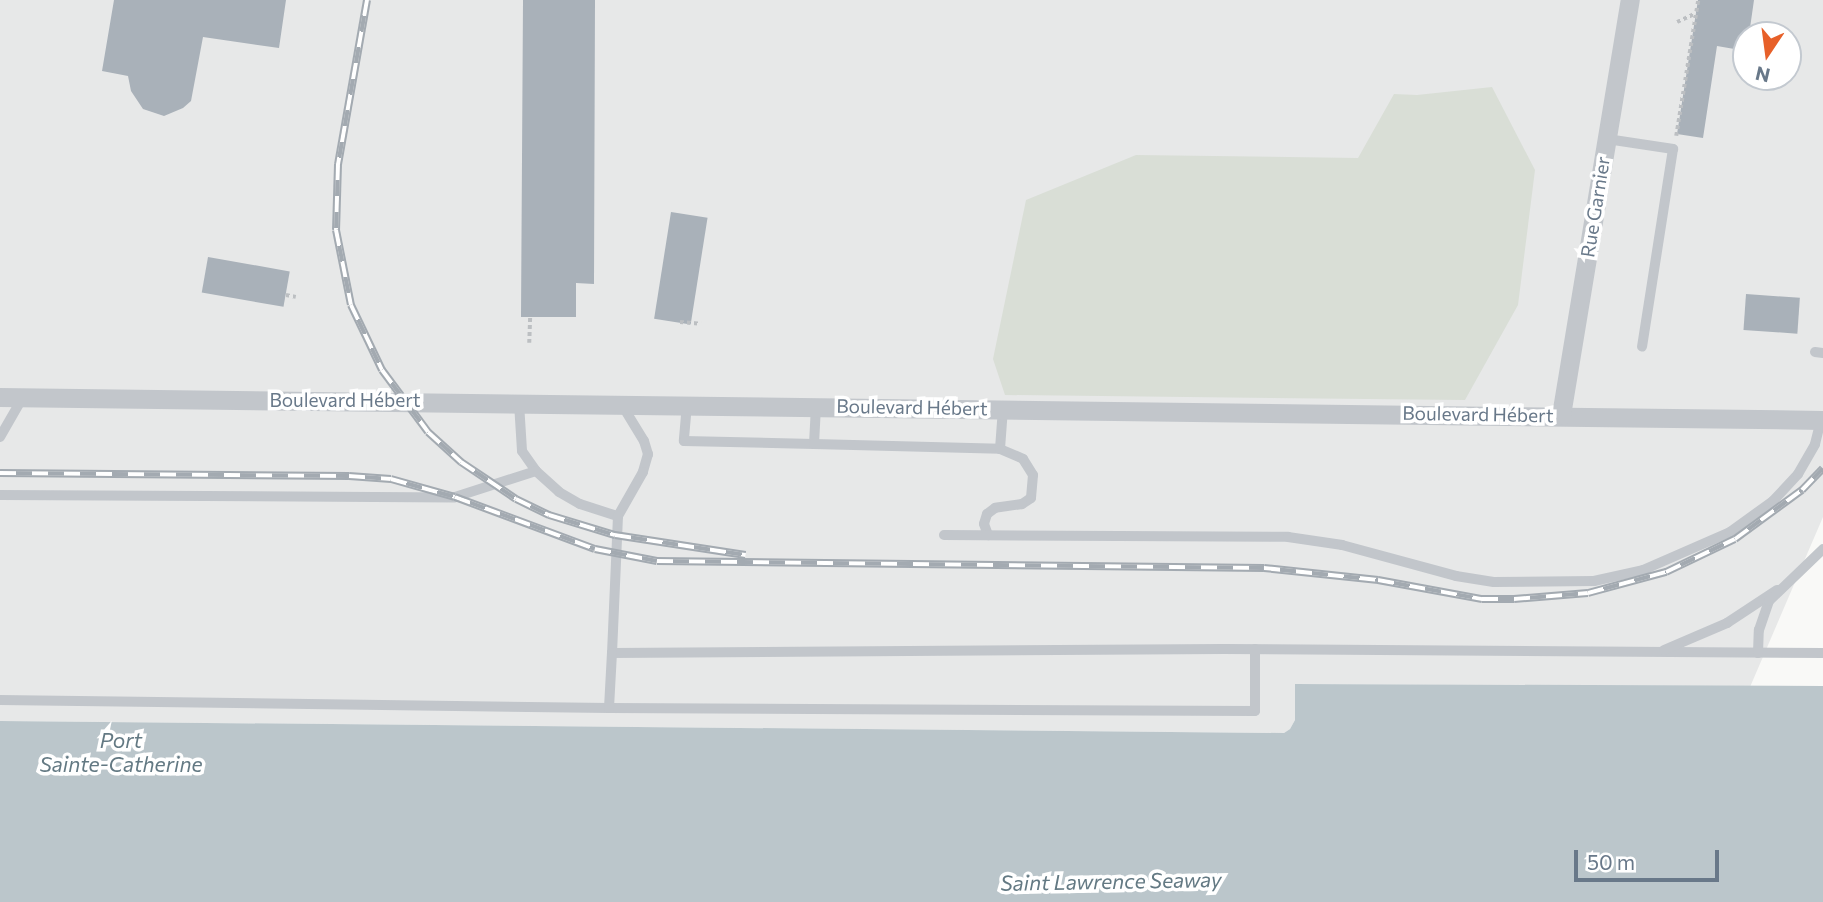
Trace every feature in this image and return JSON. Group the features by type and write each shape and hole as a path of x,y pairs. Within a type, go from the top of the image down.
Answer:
{"street":[{"name":"Rue Garnier","path":"1561,415 1630,0"},
{"name":"Boulevard Hébert","path":"0,397 1822,420"}],"lane":[{"path":"1606,139 1673,149 1642,346"},
{"path":"0,437 23,397"},
{"path":"519,402 522,451 536,471 559,492 580,504 618,516"},
{"path":"609,708 618,516 643,472 648,454 644,441 621,404"},
{"path":"687,404 684,441 1000,449 1023,459 1033,475 1031,498 1022,504 995,508 987,514 984,524 988,535"},
{"path":"814,444 816,406"},
{"path":"1000,449 1003,408"},
{"path":"944,535 1289,537 1342,545 1456,576 1494,582 1594,581 1643,570 1730,532 1773,501 1798,474 1815,444 1822,420"},
{"path":"0,495 455,497 536,471"},
{"path":"1654,652 1727,623 1777,590 1823,549"},
{"path":"1758,653 1762,619 1777,590"},
{"path":"612,653 1255,649 1823,653"},
{"path":"0,699 609,708 1255,711 1255,649"}],"path":[{"path":"1677,134 1698,0"},
{"path":"1677,22 1696,13"},
{"path":"286,295 296,297"},
{"path":"529,343 530,318"},
{"path":"680,322 701,324"}],"shaded area":[{"path":"0,0 1823,0 1823,517 1750,687 1296,684 1295,720 1284,733 0,721"},
{"path":"1492,87 1535,170 1518,305 1465,400 1005,395 993,359 1026,200 1136,155 1358,158 1394,94 1417,95"}],"water":[{"path":"1295,684 1823,686 1823,902 0,902 0,721 1284,733 1295,720"}],"building":[{"path":"114,0 286,0 279,48 203,37 191,101 183,108 164,116 143,109 131,91 128,76 102,71"},
{"path":"523,0 595,0 594,284 576,283 576,317 521,317"},
{"path":"1698,0 1754,0 1751,21 1732,21 1732,49 1717,46 1703,138 1677,134"},
{"path":"671,212 708,218 691,324 654,319"},
{"path":"208,257 290,271 283,307 202,292"},
{"path":"1746,294 1800,298 1797,334 1743,330"}],"railway":[{"path":"367,0 338,164 336,230 351,305 382,370 428,432 461,462 516,499 549,515 615,535 745,555"},
{"path":"0,473 349,476 391,479 455,497 595,549 657,561 1264,568 1378,580 1482,599 1514,599 1588,593 1666,572 1735,539 1802,490 1823,468"}],"water label":[{"name":"Port Sainte-Catherine","path":"121,752"},
{"name":"Saint Lawrence Seaway","path":"1111,881"}]}
